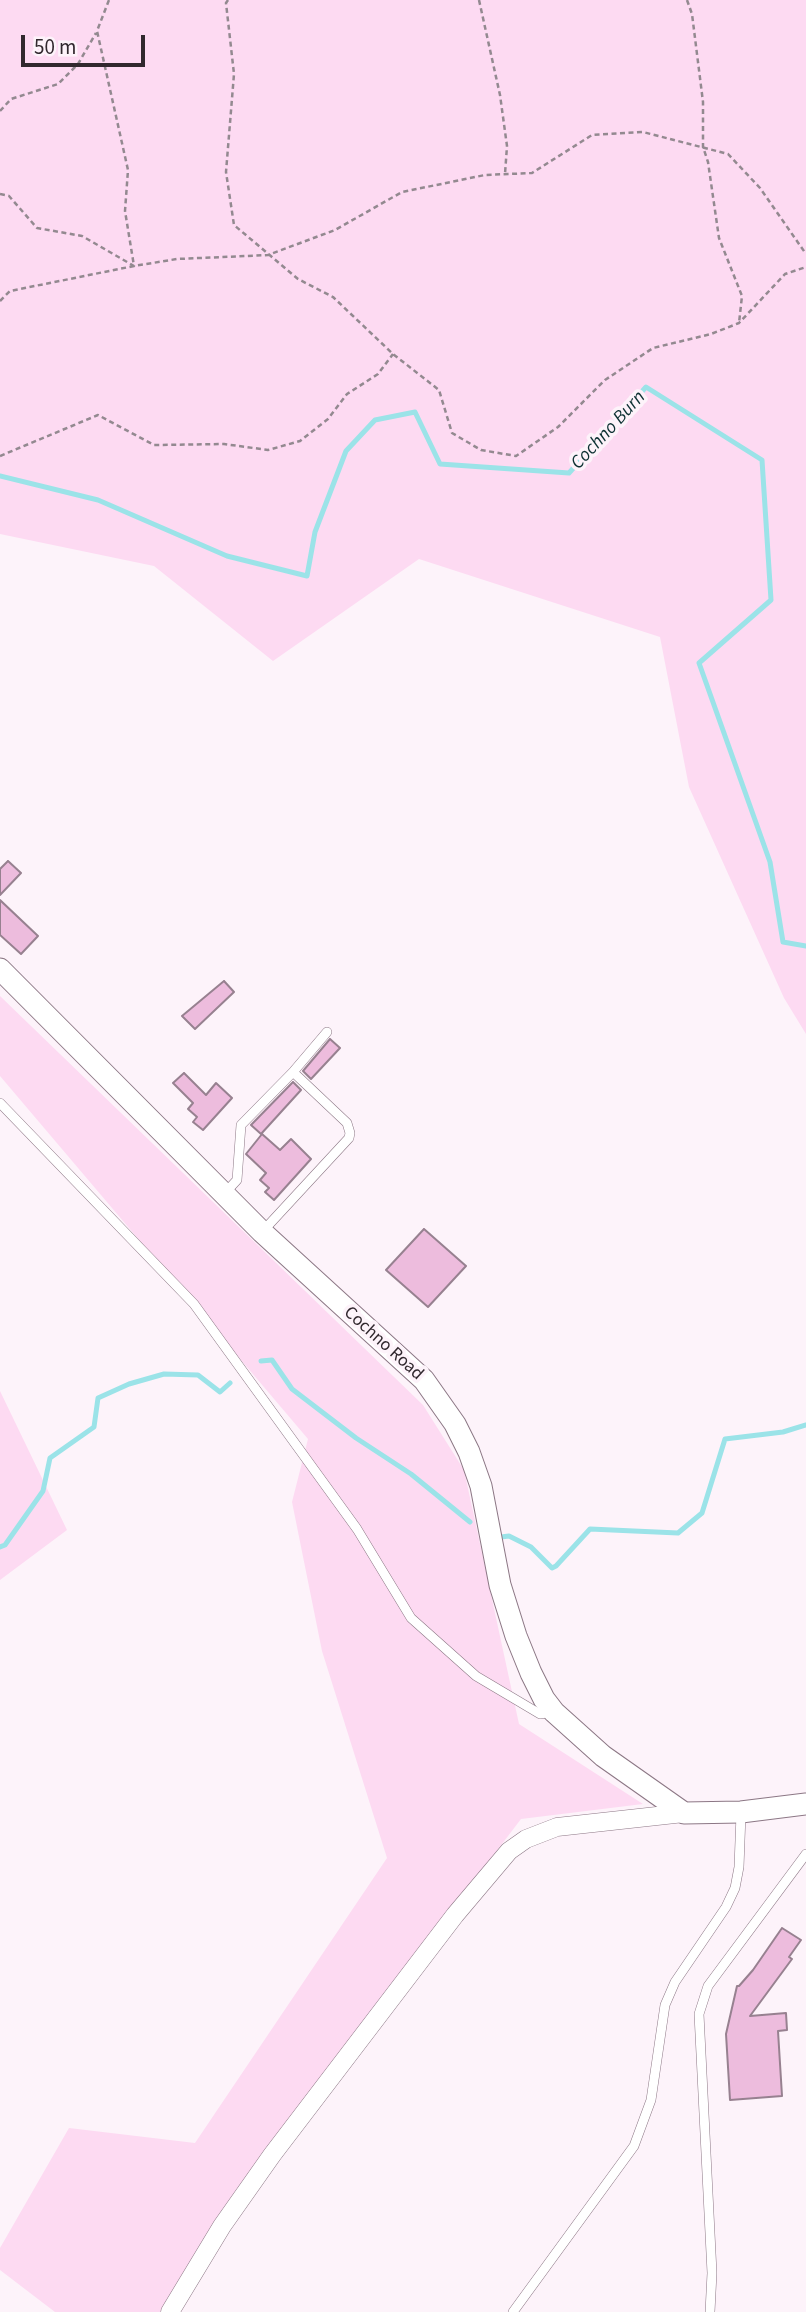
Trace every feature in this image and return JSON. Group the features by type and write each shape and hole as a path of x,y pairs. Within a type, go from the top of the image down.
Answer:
{"street":[{"name":"Cochno Road","path":"0,969 262,1232 424,1380 455,1424 469,1452 481,1486 500,1585 516,1636 544,1699 554,1712 603,1756 684,1814"},
{"path":"170,2312 222,2227 272,2155 455,1915 509,1851 526,1839 556,1827 806,1804"}],"lane":[{"path":"224,1194 237,1180 242,1125 327,1032"},
{"path":"262,1232 349,1138 350,1133 347,1123 293,1072"},
{"path":"0,1103 194,1304 357,1529 411,1618 476,1676 540,1714 554,1712"},
{"path":"513,2312 634,2146 651,2100 665,2005 676,1982 726,1907 735,1888 739,1867 741,1812"},
{"path":"710,2312 712,2273 699,2014 708,1986 806,1854"}],"path":[{"path":"0,111 11,99 58,84 78,64 97,31 109,0"},
{"path":"228,0 226,3 234,74 226,172 234,225 298,279 333,296 393,354 439,390 452,433 481,450 516,456 558,427 605,380 653,348 711,334 739,323 785,274 806,267"},
{"path":"478,0 500,95 507,146 505,174"},
{"path":"688,0 703,103 703,147 708,162 719,238 742,296 739,323"},
{"path":"97,31 128,170 125,211 134,266"},
{"path":"0,301 10,291 134,266 177,259 268,255 335,230 402,192 485,175 532,173 592,135 643,132 728,154 760,188 806,254"},
{"path":"0,194 9,196 37,228 82,236 134,266"},
{"path":"0,456 98,415 154,445 224,444 268,450 300,441 328,419 347,394 378,374 393,354"}],"shaded area":[{"path":"0,0 806,0 806,1034 784,998 689,787 660,637 419,559 273,661 154,566 0,534"},
{"path":"0,996 423,1405 464,1470 519,1724 643,1804 521,1819 248,2177 160,2312 55,2312 0,2270 0,2248 69,2128 195,2143 387,1858 322,1651 292,1502 308,1439 0,1076"},
{"path":"0,1391 67,1530 0,1580"}],"building":[{"path":"8,861 21,873 0,895 0,869"},
{"path":"0,900 38,936 21,954 0,935"},
{"path":"224,981 234,992 195,1029 182,1016"},
{"path":"330,1039 340,1048 311,1079 303,1071"},
{"path":"184,1073 206,1095 216,1083 232,1098 203,1130 193,1122 197,1117 188,1109 193,1103 173,1083"},
{"path":"293,1082 301,1090 261,1134 251,1125"},
{"path":"262,1134 280,1150 291,1139 311,1159 274,1200 265,1192 269,1188 260,1180 266,1173 246,1154"},
{"path":"424,1229 466,1266 428,1307 386,1270"},
{"path":"782,1928 801,1940 789,1957 792,1959 750,2016 786,2013 787,2030 778,2031 782,2096 730,2100 726,2034 737,1986 753,1970"}],"waterway":[{"name":"Cochno Burn","path":"0,476 98,500 227,556 307,576 315,532 346,451 375,420 415,412 440,464 569,473 646,387 762,460 771,600 699,663 770,862 783,942 806,946"},
{"path":"261,1361 272,1360 292,1389 356,1438 411,1474 470,1522"},
{"path":"0,1547 5,1545 43,1491 50,1458 94,1427 98,1398 129,1384 164,1374 198,1375 220,1392 230,1383"},
{"path":"501,1537 509,1536 531,1547 552,1568 590,1529 678,1533 702,1513 725,1439 783,1432 806,1425"}]}
